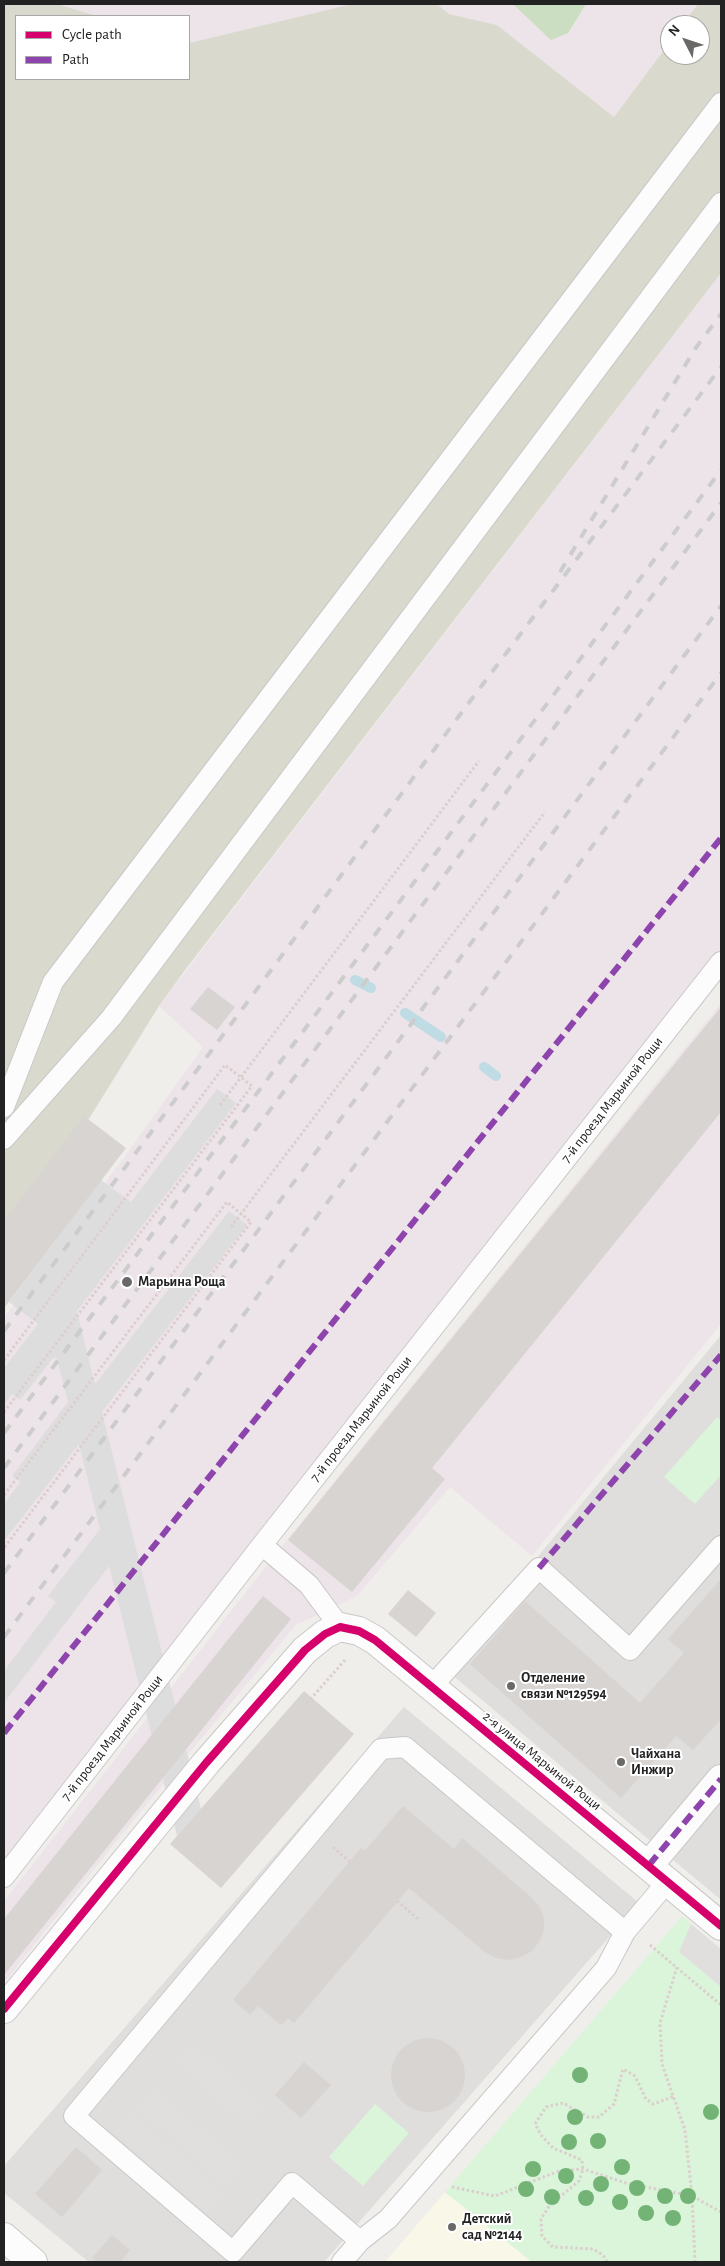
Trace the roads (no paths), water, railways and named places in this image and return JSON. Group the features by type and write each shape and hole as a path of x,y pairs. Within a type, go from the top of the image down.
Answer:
{"street":[{"name":"2-я улица Марьиной Рощи","path":"340,1627 360,1631 375,1640 721,1926"},
{"path":"4,2009 206,1764 305,1650 325,1634 340,1627"},
{"path":"658,1873 721,1779"},
{"path":"4,2237 33,2262"}],"lane":[{"path":"4,1107 53,982 721,103"},
{"path":"4,1139 111,1018 721,203"},
{"name":"7-й проезд Марьиной Рощи","path":"4,1877 262,1545 721,962"},
{"path":"262,1545 309,1585 340,1627"},
{"path":"431,1687 538,1568 630,1650 721,1546"},
{"path":"360,2242 292,2183 232,2252 74,2116 381,1750 405,1747 625,1932"},
{"path":"342,2262 360,2242 388,2219 606,1968 658,1873"}],"waterway":[{"path":"355,980 371,988"},
{"path":"405,1013 441,1037"},
{"path":"484,1067 496,1076"}],"railway":[{"path":"560,572 695,349 721,314"},
{"path":"4,1331 459,716 721,367"},
{"path":"4,1433 721,470"},
{"path":"4,1468 721,503"},
{"path":"4,1573 721,606"},
{"path":"4,1637 721,673"}],"place":[{"name":"Марьина Роща","path":"127,1282"},
{"name":"Отделение связи №129594","path":"511,1686"},
{"name":"Чайхана Инжир","path":"621,1762"},
{"name":"Детский сад №2144","path":"452,2227"}]}
